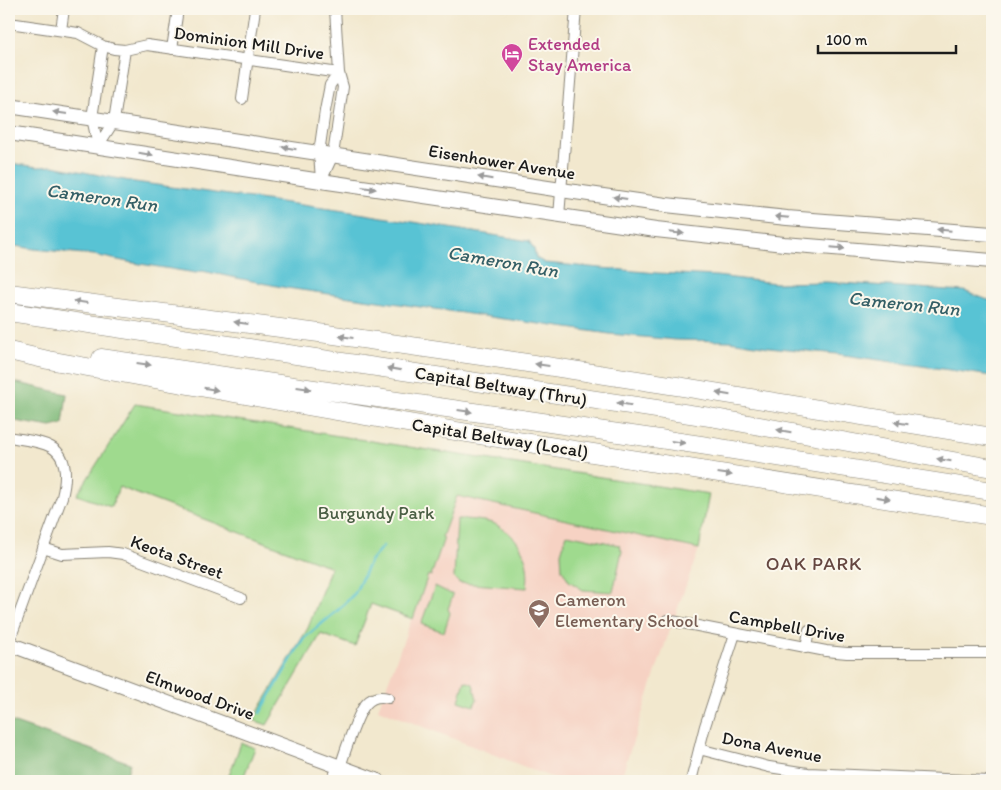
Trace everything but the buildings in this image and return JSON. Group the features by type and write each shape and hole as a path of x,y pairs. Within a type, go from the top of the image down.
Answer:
{"highway":[{"path":"9,293 298,330 488,357 992,436"},
{"name":"Capital Beltway (Thru)","path":"9,312 710,417 992,468"},
{"name":"Capital Beltway (Thru)","path":"9,344 701,445 992,491"},
{"name":"Capital Beltway (Local)","path":"9,351 58,362 372,418 992,516"}],"main road":[{"name":"Eisenhower Avenue","path":"9,106 674,206 757,215 992,234"},
{"path":"9,133 656,230 992,261"},
{"name":"Elmwood Drive","path":"9,643 378,781"},
{"path":"334,781 340,767"}],"street":[{"path":"61,30 64,9"},
{"path":"172,48 178,9"},
{"path":"242,98 254,9"},
{"path":"321,181 343,87 340,73 335,9"},
{"path":"559,216 576,9"},
{"name":"Dominion Mill Drive","path":"9,23 78,33 114,50 125,50 147,45 340,73"},
{"path":"98,146 92,118 103,46"},
{"path":"98,146 114,122 125,50"},
{"path":"9,437 43,444 57,451 64,465 65,480 62,497 9,643"},
{"name":"Keota Street","path":"43,548 71,555 108,552 123,554 241,598"},
{"name":"Campbell Drive","path":"667,620 826,651 847,653 992,653"},
{"path":"806,648 809,630"},
{"path":"691,781 705,726 735,634"},
{"path":"340,767 364,706 373,698 381,696 388,698"},
{"name":"Dona Avenue","path":"699,749 770,767 808,773 989,781"}],"shaded area":[{"name":"Cameron Elementary School","path":"457,496 699,549 666,641 620,781 561,781 378,709"}],"green space":[{"path":"9,381 67,394 63,424 51,427 9,420"},
{"name":"Burgundy Park","path":"135,404 709,494 699,549 457,496 442,537 444,538 431,576 428,575 413,619 371,604 355,646 321,634 267,725 253,720 308,628 331,567 119,487 111,507 77,495"},
{"path":"457,519 493,523 510,534 521,547 524,554 528,579 527,588 459,583 454,578"},
{"path":"567,534 619,545 622,551 613,592 583,590 569,581 562,569 561,553"},
{"path":"435,586 453,595 448,609 450,613 444,632 421,624"},
{"path":"465,681 473,684 477,699 474,706 459,701"},
{"path":"9,721 130,763 127,774 116,773 118,781 9,781"},
{"path":"241,743 255,748 242,781 227,781"},
{"path":"116,773 127,774 156,781 118,781"}],"water":[{"name":"Cameron Run","path":"9,163 38,167 53,166 135,182 352,212 529,241 534,249 536,258 545,263 716,276 775,283 826,282 964,291 992,300 992,376 730,341 676,340 610,334 287,288 202,271 196,273 94,255 9,245"}],"waterway":[{"path":"260,713 303,639 337,611 355,593 370,561 383,546"}],"place":[{"name":"Extended Stay America","path":"512,73"},
{"name":"Cameron Elementary School","path":"539,629"}],"district":[{"name":"OAK PARK","path":"814,563"}]}
